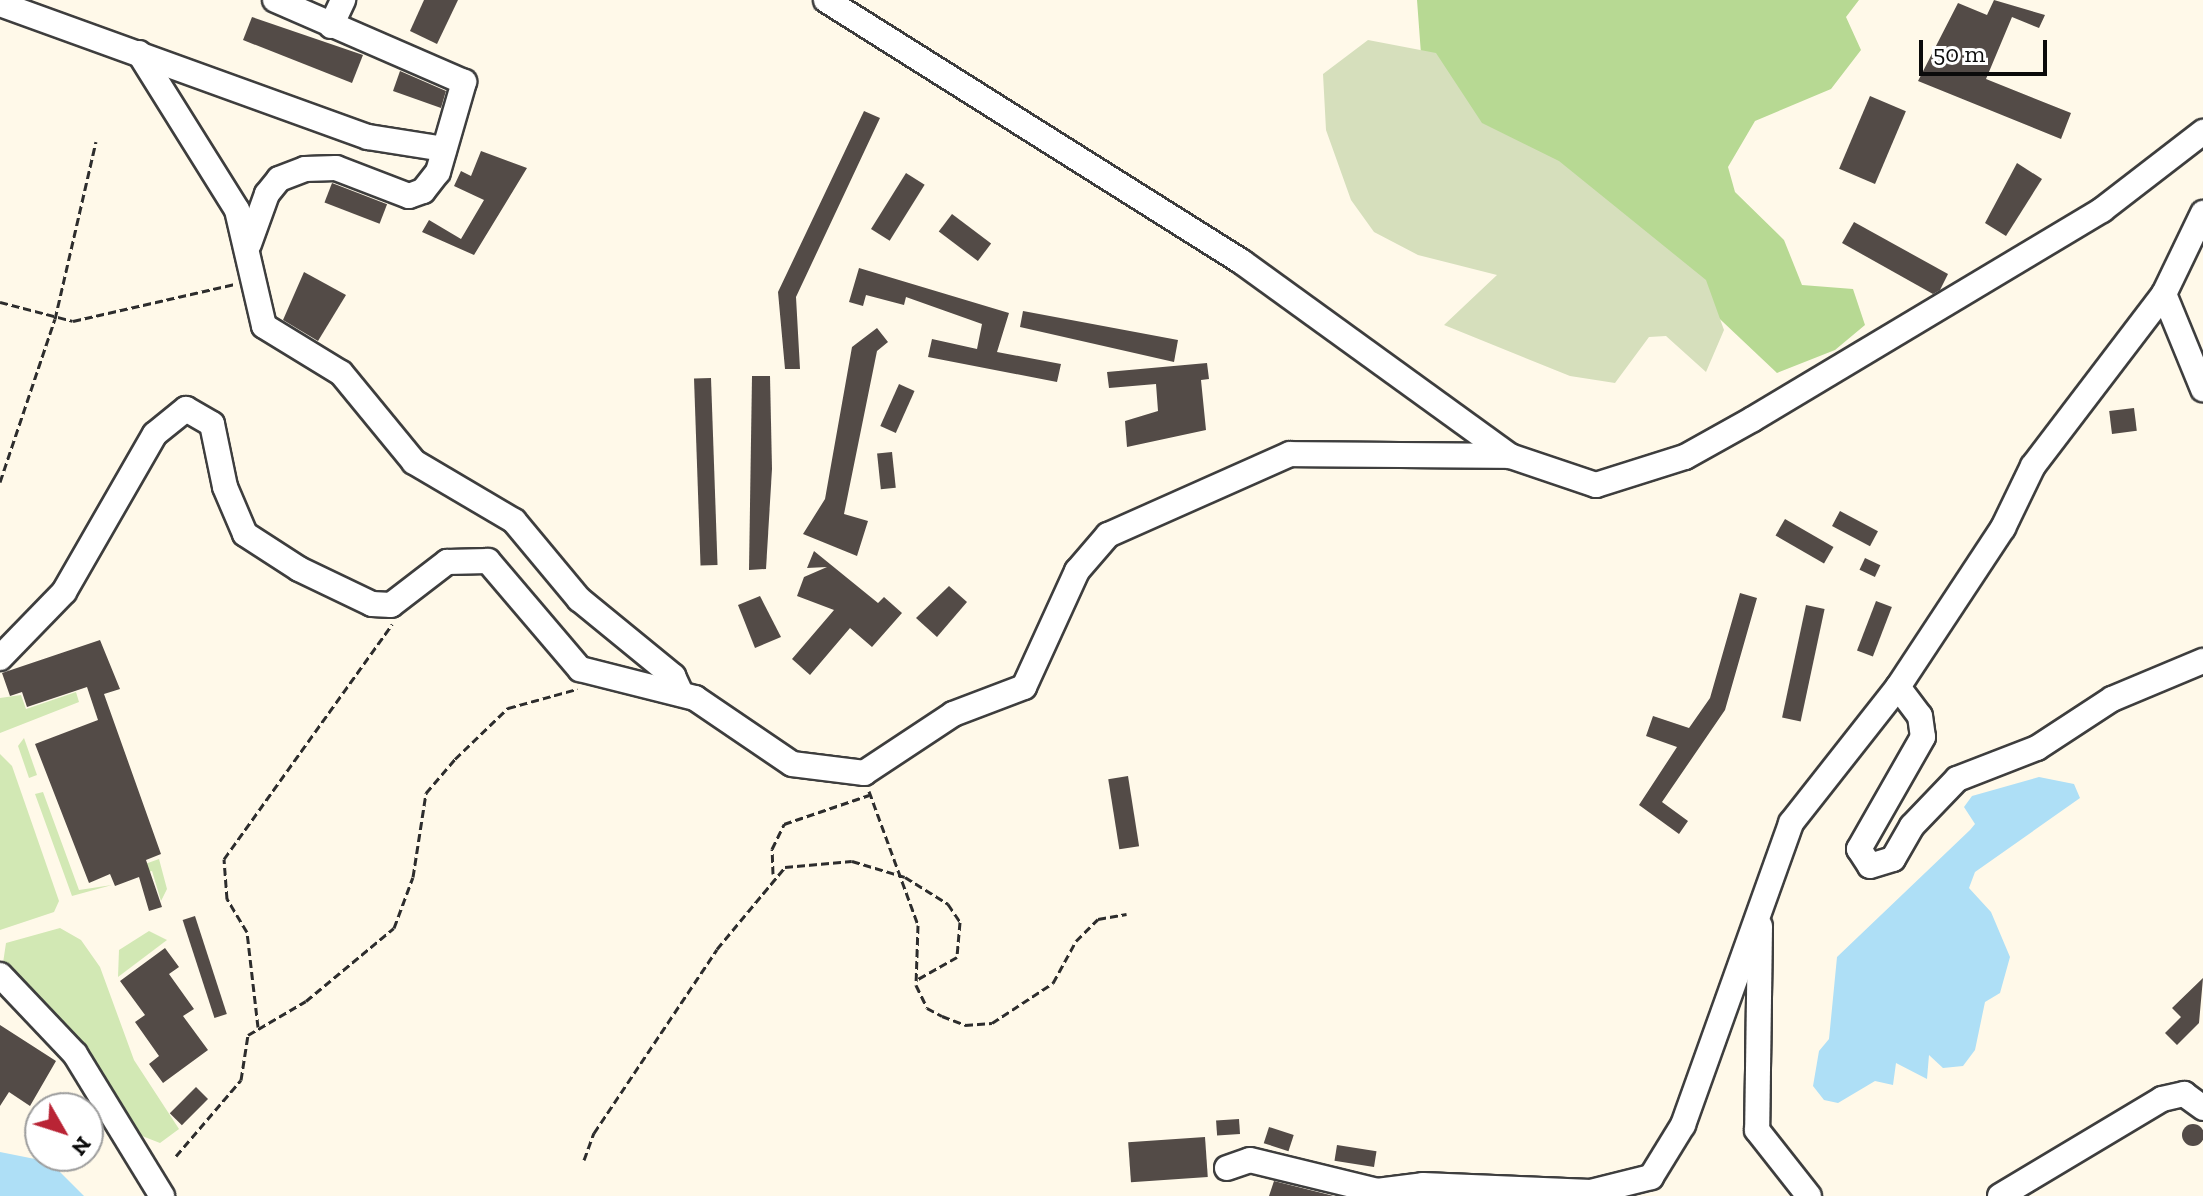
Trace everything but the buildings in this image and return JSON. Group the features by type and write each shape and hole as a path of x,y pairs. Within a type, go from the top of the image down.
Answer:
{"street":[{"path":"249,244 279,179 336,168 409,196 431,181 464,82 275,0"},
{"path":"331,26 343,0"},
{"path":"826,0 1229,253 1510,456 1596,485 1685,457 2102,210 2203,132"},
{"path":"0,4 368,137 444,149"},
{"path":"139,53 203,149 249,244 259,282 255,306 264,326 341,373 414,462 514,521 579,599 673,676 681,693"},
{"path":"1227,1168 1250,1160 1377,1191 1591,1192 1651,1177 1683,1125 1760,920 1791,823 1898,687 2003,528 2033,466 2164,294 2203,213"},
{"path":"2164,294 2203,389"},
{"path":"0,658 64,592 155,434 186,409 212,424 225,487 245,534 372,604 391,605 447,562 473,556 499,571 558,651 595,674 681,693 792,764 868,783 953,714 1024,687 1077,571 1108,535 1290,454 1510,456"},
{"path":"1898,687 1920,716 1923,737 1859,849 1870,866 1893,859 1912,826 1957,779 2037,748 2112,699 2203,661"},
{"path":"1760,920 1757,1130 1809,1196"},
{"path":"0,975 75,1054 162,1196"},
{"path":"2000,1196 2162,1099 2184,1094 2203,1108"}],"path":[{"path":"0,482 55,319 96,142"},
{"path":"0,302 55,319 103,316 206,287 259,282"},
{"path":"258,1027 247,932 227,899 224,859 385,641 391,605"},
{"path":"176,1156 241,1080 248,1035 306,1001 394,928 413,877 426,793 455,759 508,708 574,691 595,674"},
{"path":"584,1160 594,1133 773,874 772,849 784,824 868,783 905,877 918,925 918,979 927,1008 942,1016 965,1025 992,1023 1053,983 1076,941 1098,919 1127,914"},
{"path":"773,874 852,861 905,877 948,904 963,939 957,957 918,979"}],"green space":[{"path":"1417,0 1859,0 1846,17 1861,50 1831,89 1755,121 1728,167 1735,192 1784,240 1802,285 1853,289 1865,325 1835,350 1777,373 1705,305 1423,81"},
{"path":"1368,40 1436,53 1482,123 1559,161 1706,280 1724,330 1706,372 1666,336 1649,337 1615,383 1570,376 1444,325 1497,275 1418,255 1374,232 1351,200 1326,130 1323,74"},
{"path":"76,692 79,702 0,733 0,698 21,695 26,709"},
{"path":"24,738 37,775 29,778 18,746"},
{"path":"0,754 12,766 59,901 54,912 0,930"},
{"path":"43,792 79,890 112,885 72,896 35,794"},
{"path":"159,859 167,889 161,901 152,871 133,877 131,869"},
{"path":"60,928 81,940 100,967 134,1060 179,1129 160,1143 137,1134 80,1046 3,963 6,943"},
{"path":"149,931 167,940 118,977 119,950"}],"water":[{"path":"2039,777 2074,784 2080,798 1975,872 1969,888 1991,912 2010,957 2000,993 1985,1002 1975,1050 1963,1066 1943,1068 1929,1055 1927,1079 1896,1063 1893,1085 1875,1081 1838,1103 1824,1100 1813,1086 1819,1051 1829,1039 1837,957 1970,830 1975,824 1964,807 1972,796"},
{"path":"0,1152 24,1157 24,1172 60,1172 84,1196 0,1196"}]}
